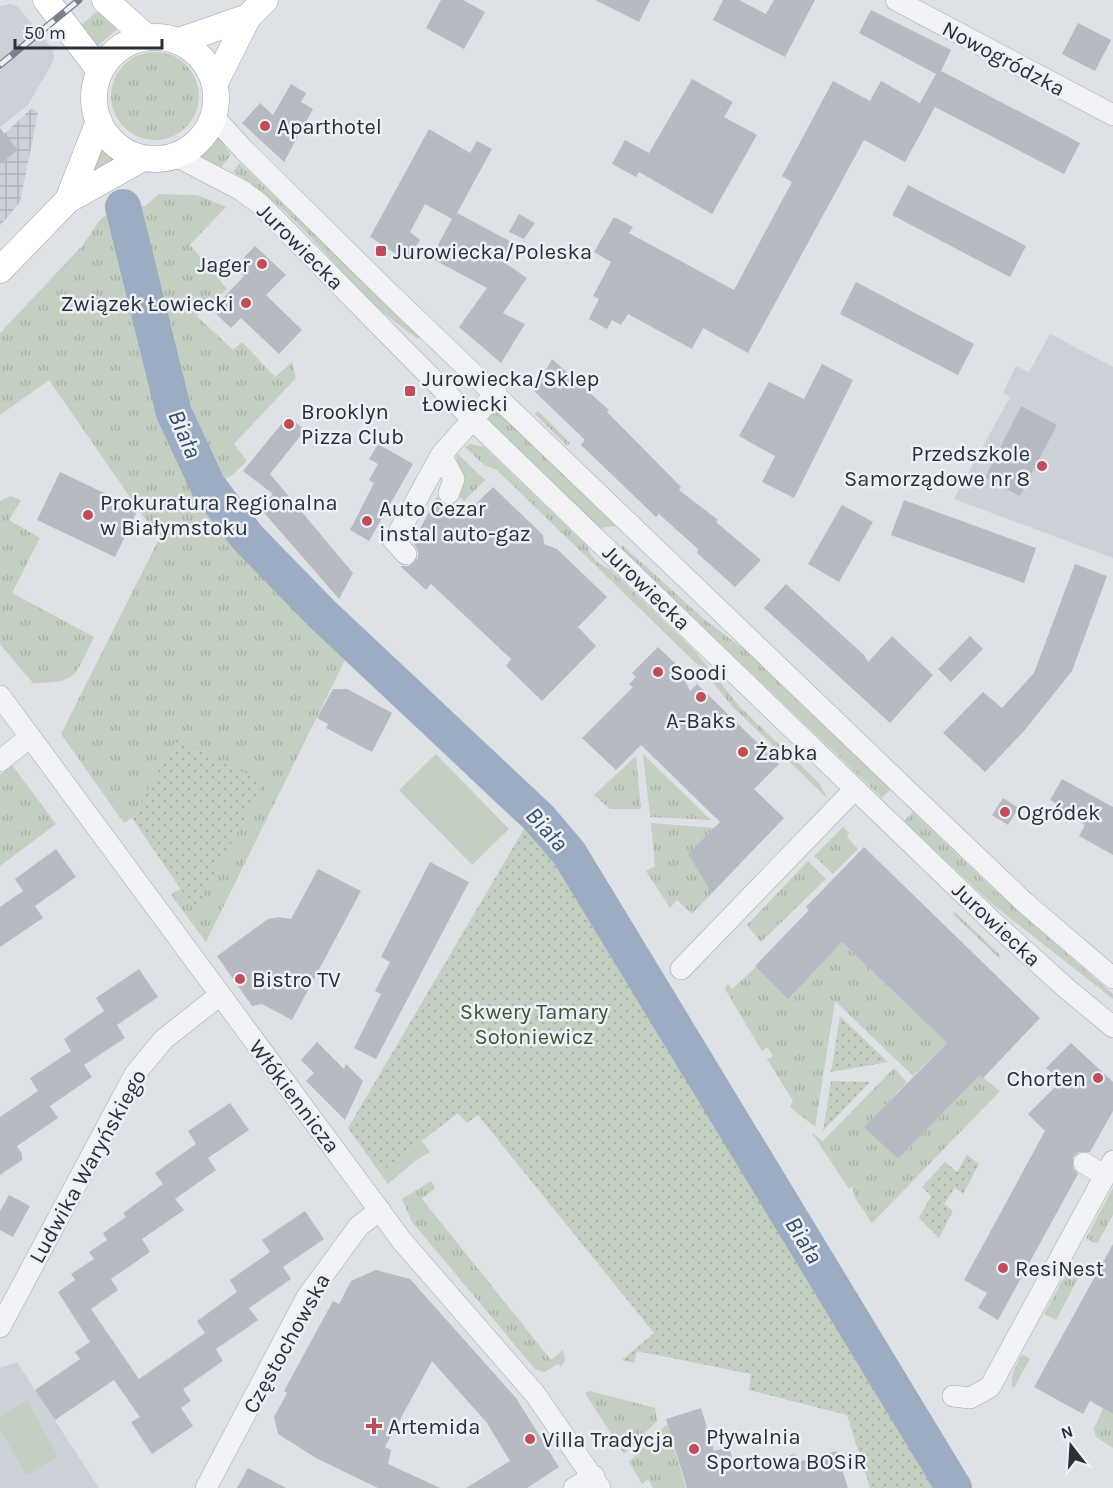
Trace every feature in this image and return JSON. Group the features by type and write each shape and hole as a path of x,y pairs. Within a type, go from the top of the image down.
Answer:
{"main road":[{"path":"46,0 100,71"},
{"path":"105,0 146,37"},
{"path":"179,41 257,9"},
{"path":"215,83 257,9"},
{"path":"146,37 163,37 179,41 202,58 215,83 217,100 214,117 206,134 192,147 176,156 160,159 143,158 124,151 109,138 99,121 94,105 95,87 100,71 112,55 128,43 146,37"},
{"path":"68,200 99,121"},
{"path":"0,270 68,200 143,158"}],"street":[{"name":"Nowogródzka","path":"896,0 1113,115"},
{"name":"Jurowiecka","path":"214,117 244,150 375,279 1024,902 1113,978"},
{"name":"Jurowiecka","path":"176,156 241,190 260,204 471,418 855,789 1000,928 1113,1027"},
{"path":"406,554 394,541 441,455 471,418 496,393"},
{"path":"441,455 454,479 448,493"},
{"path":"611,552 613,540 619,535 638,530"},
{"name":"Włókiennicza","path":"0,696 402,1241 536,1394 597,1482"},
{"path":"0,761 30,737"},
{"path":"681,969 855,789"},
{"name":"Ludwika Waryńskiego","path":"0,1327 135,1074 164,1039 220,995"},
{"path":"952,1396 970,1398 990,1387 1109,1169 1084,1162"},
{"name":"Częstochowska","path":"206,1488 307,1297 359,1226 380,1210"},
{"path":"574,1488 597,1482"}],"shaded area":[{"path":"10,4 18,7 53,50 54,60 28,105 0,127 0,6"},
{"path":"32,108 38,113 20,202 0,226 0,138"},
{"name":"Przedszkole Samorządowe nr 8","path":"1050,334 1113,367 1113,558 954,499 1010,397 1003,393 1016,366 1029,372"},
{"path":"17,1362 99,1488 0,1488 0,1368"}],"green space":[{"path":"98,11 120,27 95,48 81,25"},
{"path":"155,52 172,56 186,65 195,79 199,96 195,113 186,127 172,136 155,140 138,136 124,127 115,113 111,96 115,79 124,65 138,56"},
{"path":"217,135 231,155 221,167 195,158"},
{"path":"96,144 120,162 100,174 90,165"},
{"path":"240,163 420,336 418,339 374,305 273,200 233,172"},
{"path":"159,194 197,195 226,207 190,245 227,289 197,316 233,350 242,342 275,377 292,362 296,378 234,444 247,461 231,476 208,487 247,538 323,614 347,656 206,942 171,895 181,888 195,909 264,783 132,818 124,823 61,734 159,539 49,380 0,415 0,333 82,246 100,220 114,209 130,205 145,206"},
{"path":"496,410 616,526 600,528 484,416"},
{"path":"538,411 570,443 567,446 535,414"},
{"path":"470,444 484,447 587,546 595,560 610,569 695,651 740,707 820,784 827,798 731,705 703,670 497,470 484,465 465,447"},
{"path":"457,453 485,480 464,501 459,496 464,480"},
{"path":"10,496 21,500 9,520 40,538 12,593 94,637 78,669 67,679 33,683 0,644 0,501"},
{"path":"622,545 705,620 744,649 891,789 882,798 622,549"},
{"path":"177,738 264,783 195,910 132,818"},
{"path":"436,754 509,829 472,865 399,790"},
{"path":"643,754 711,820 650,817"},
{"path":"636,756 641,809 610,809 594,795"},
{"path":"12,765 56,824 0,866 0,775"},
{"path":"913,812 990,886 1113,994 1113,999 991,903 904,821"},
{"path":"651,823 715,828 712,893 692,914 677,900 670,908 646,871 655,866"},
{"name":"Skwery Tamary Sołoniewicz","path":"527,824 722,1108 954,1488 870,1488 847,1415 749,1390 751,1374 637,1351 634,1363 622,1360 654,1333 478,1115 467,1123 458,1113 380,1173 348,1128"},
{"path":"843,827 849,833 847,837 858,849 833,874 814,856"},
{"path":"808,861 826,879 761,942 747,925"},
{"path":"955,912 1001,956 999,958 953,914"},
{"path":"842,942 947,1043 913,1076 835,1001 815,1127 790,1107 793,1101 767,1059 773,1056 767,1047 762,1051 725,989 728,984 732,989 756,967 788,998"},
{"path":"840,1016 888,1062 831,1072"},
{"path":"894,1068 907,1082 865,1127 898,1159 980,1075 1000,1091 872,1223 855,1198 852,1186 849,1189 812,1133 823,1141"},
{"path":"831,1081 870,1082 823,1131"},
{"path":"422,1141 430,1152 415,1161 388,1184 380,1173"},
{"path":"967,1155 979,1164 963,1194 955,1188 944,1204 953,1211 939,1238 919,1218 931,1196 922,1187 945,1162 957,1172"},
{"path":"431,1181 435,1188 422,1199 551,1360 563,1350 565,1360 561,1367 558,1364 544,1372 535,1369 412,1222 402,1199"},
{"path":"1113,1188 1113,1215 1098,1242 1094,1243 1086,1238"},
{"path":"1073,1269 1082,1271 1056,1320 1044,1314 1066,1274"},
{"path":"1022,1354 1030,1359 1013,1389 1015,1367"},
{"path":"590,1391 655,1408 657,1421 624,1454 585,1393"},
{"path":"27,1401 58,1457 26,1475 0,1429 0,1416"},
{"path":"1103,1409 1113,1414 1113,1448 1096,1437 1094,1428"},
{"path":"667,1424 686,1488 653,1488 648,1479 642,1484 629,1462"}],"building":[{"path":"441,0 463,0 485,12 464,49 426,28"},
{"path":"595,0 650,0 639,22"},
{"path":"723,0 739,0 766,14 774,0 815,0 785,57 713,20"},
{"path":"871,10 951,50 941,71 1080,143 1064,174 935,107 905,162 864,140 748,353 703,328 692,349 628,314 621,325 612,320 607,329 589,319 599,299 593,296 611,262 594,252 614,217 633,227 629,233 734,290 792,182 782,176 833,81 870,101 881,81 920,103 936,74 859,33"},
{"path":"1078,23 1111,40 1095,71 1062,54"},
{"path":"692,79 733,102 724,117 757,135 712,214 639,172 636,177 612,164 625,140 649,153"},
{"path":"291,84 306,93 301,102 313,109 284,162 242,123 260,103 273,115"},
{"path":"0,128 18,150 0,164"},
{"path":"429,129 470,153 477,141 492,149 457,213 515,244 505,263 527,278 503,313 525,324 501,363 459,327 487,288 431,258 452,219 425,204 410,232 420,240 407,261 370,237"},
{"path":"908,185 1026,246 1010,277 892,215"},
{"path":"519,214 535,223 524,239 509,232"},
{"name":"Związek Łowiecki","path":"255,246 286,275 266,295 302,330 279,354 241,318 231,328 212,310 244,276 235,267"},
{"path":"856,282 974,344 958,375 840,314"},
{"path":"552,359 609,410 607,412 681,487 679,490 718,520 716,522 761,560 735,587 697,553 698,549 659,514 656,517 581,445 585,440 534,391"},
{"path":"822,364 853,380 794,498 762,482 775,456 739,436 769,382 804,399"},
{"path":"1021,406 1057,425 1020,496 985,478"},
{"path":"288,416 305,430 270,474 353,573 339,599 260,508 273,494 243,471"},
{"path":"378,444 413,464 369,541 350,530 374,483 369,480 378,464 369,459"},
{"name":"Prokuratura Regionalna w Białymstoku","path":"60,472 138,509 115,557 37,520"},
{"path":"493,487 543,535 544,544 557,549 607,597 578,627 596,646 542,701 506,666 511,659 431,584 426,590 400,566 409,566 418,558 418,551 413,542 437,497 445,505 458,502 468,512"},
{"path":"904,500 1036,548 1024,583 891,535"},
{"path":"842,505 873,522 839,582 808,564"},
{"path":"1075,564 1107,576 1072,671 1024,731 985,772 943,733 983,692 1002,708 1034,673"},
{"path":"786,584 864,655 868,662 892,636 933,675 890,723 764,608"},
{"path":"970,636 983,649 951,682 938,669"},
{"path":"658,647 678,666 690,691 697,684 779,764 754,789 784,818 712,893 688,854 720,822 641,745 616,770 582,738 633,687 629,684 636,677 632,673"},
{"path":"333,689 347,689 392,713 372,752 326,728 328,724 317,718"},
{"path":"1062,779 1113,807 1113,855 1079,836 1085,825 1055,809 1057,804 1050,800"},
{"name":"Ogródek","path":"1003,798 1019,808 1008,825 992,815"},
{"path":"864,847 1040,1018 983,1078 980,1075 898,1159 864,1127 947,1043 842,942 788,999 755,966 809,910 806,907"},
{"path":"56,849 76,877 35,906 43,918 0,947 0,907 23,891 15,879"},
{"path":"430,862 469,882 376,1059 354,1048 381,994 375,991 390,962 381,957"},
{"path":"318,869 361,891 292,1020 262,1004 252,1006 217,956 268,919 279,917 291,919"},
{"path":"139,969 158,997 117,1025 125,1038 84,1065 92,1077 50,1106 58,1118 17,1146 22,1154 22,1160 0,1175 0,1117 38,1091 30,1078 71,1051 64,1039 104,1011 96,998"},
{"path":"317,1042 344,1069 346,1064 363,1081 345,1120 306,1081 314,1073 301,1060"},
{"path":"1071,1043 1113,1082 1113,1111 1090,1152 1079,1152 1073,1157 1073,1168 1078,1174 998,1320 978,1308 987,1293 964,1280 1045,1131 1028,1114 1061,1081 1046,1068"},
{"path":"230,1103 249,1130 208,1158 216,1170 175,1199 184,1210 142,1239 150,1252 111,1279 118,1290 91,1309 139,1379 205,1333 197,1321 237,1292 230,1280 270,1252 262,1240 305,1211 324,1239 283,1267 291,1279 249,1308 258,1320 216,1349 223,1361 183,1389 191,1401 181,1408 193,1426 152,1454 131,1422 140,1417 114,1380 55,1420 35,1390 80,1359 75,1352 90,1342 58,1292 75,1280 71,1274 94,1259 89,1252 107,1240 103,1233 126,1217 123,1213 163,1184 155,1173 196,1144 188,1131"},
{"path":"9,1195 30,1206 13,1237 0,1230 0,1211"},
{"path":"1113,1244 1113,1414 1090,1401 1083,1414 1034,1387"},
{"path":"376,1270 410,1279 516,1398 559,1467 527,1488 466,1488 510,1461 487,1423 432,1361 385,1447 391,1450 388,1464 440,1488 378,1488 316,1458 278,1434 274,1417 287,1393 284,1391 333,1301 339,1304 351,1281"},
{"name":"Pływalnia Sportowa BOSiR","path":"701,1408 714,1451 729,1447 736,1472 795,1454 798,1462 836,1451 848,1488 687,1488 666,1419"},
{"path":"248,1468 286,1488 237,1488"}],"waterway":[{"name":"Biała","path":"123,207 174,413 208,486 247,537 322,614 539,818 569,853 954,1488"}],"railway":[{"path":"0,65 79,0"}],"place":[{"name":"Aparthotel","path":"265,126"},
{"name":"Jurowiecka/Poleska","path":"381,251"},
{"name":"Jager","path":"262,264"},
{"name":"Związek Łowiecki","path":"246,303"},
{"name":"Jurowiecka/Sklep Łowiecki","path":"410,391"},
{"name":"Brooklyn Pizza Club","path":"289,424"},
{"name":"Przedszkole Samorządowe nr 8","path":"1042,466"},
{"name":"Prokuratura Regionalna w Białymstoku","path":"88,515"},
{"name":"Auto Cezar instal auto-gaz","path":"367,521"},
{"name":"Soodi","path":"658,672"},
{"name":"A-Baks","path":"701,697"},
{"name":"Żabka","path":"743,752"},
{"name":"Ogródek","path":"1005,812"},
{"name":"Bistro TV","path":"240,979"},
{"name":"Chorten","path":"1098,1078"},
{"name":"ResiNest","path":"1003,1268"},
{"name":"Artemida","path":"374,1426"},
{"name":"Villa Tradycja","path":"530,1439"},
{"name":"Pływalnia Sportowa BOSiR","path":"694,1449"}]}
